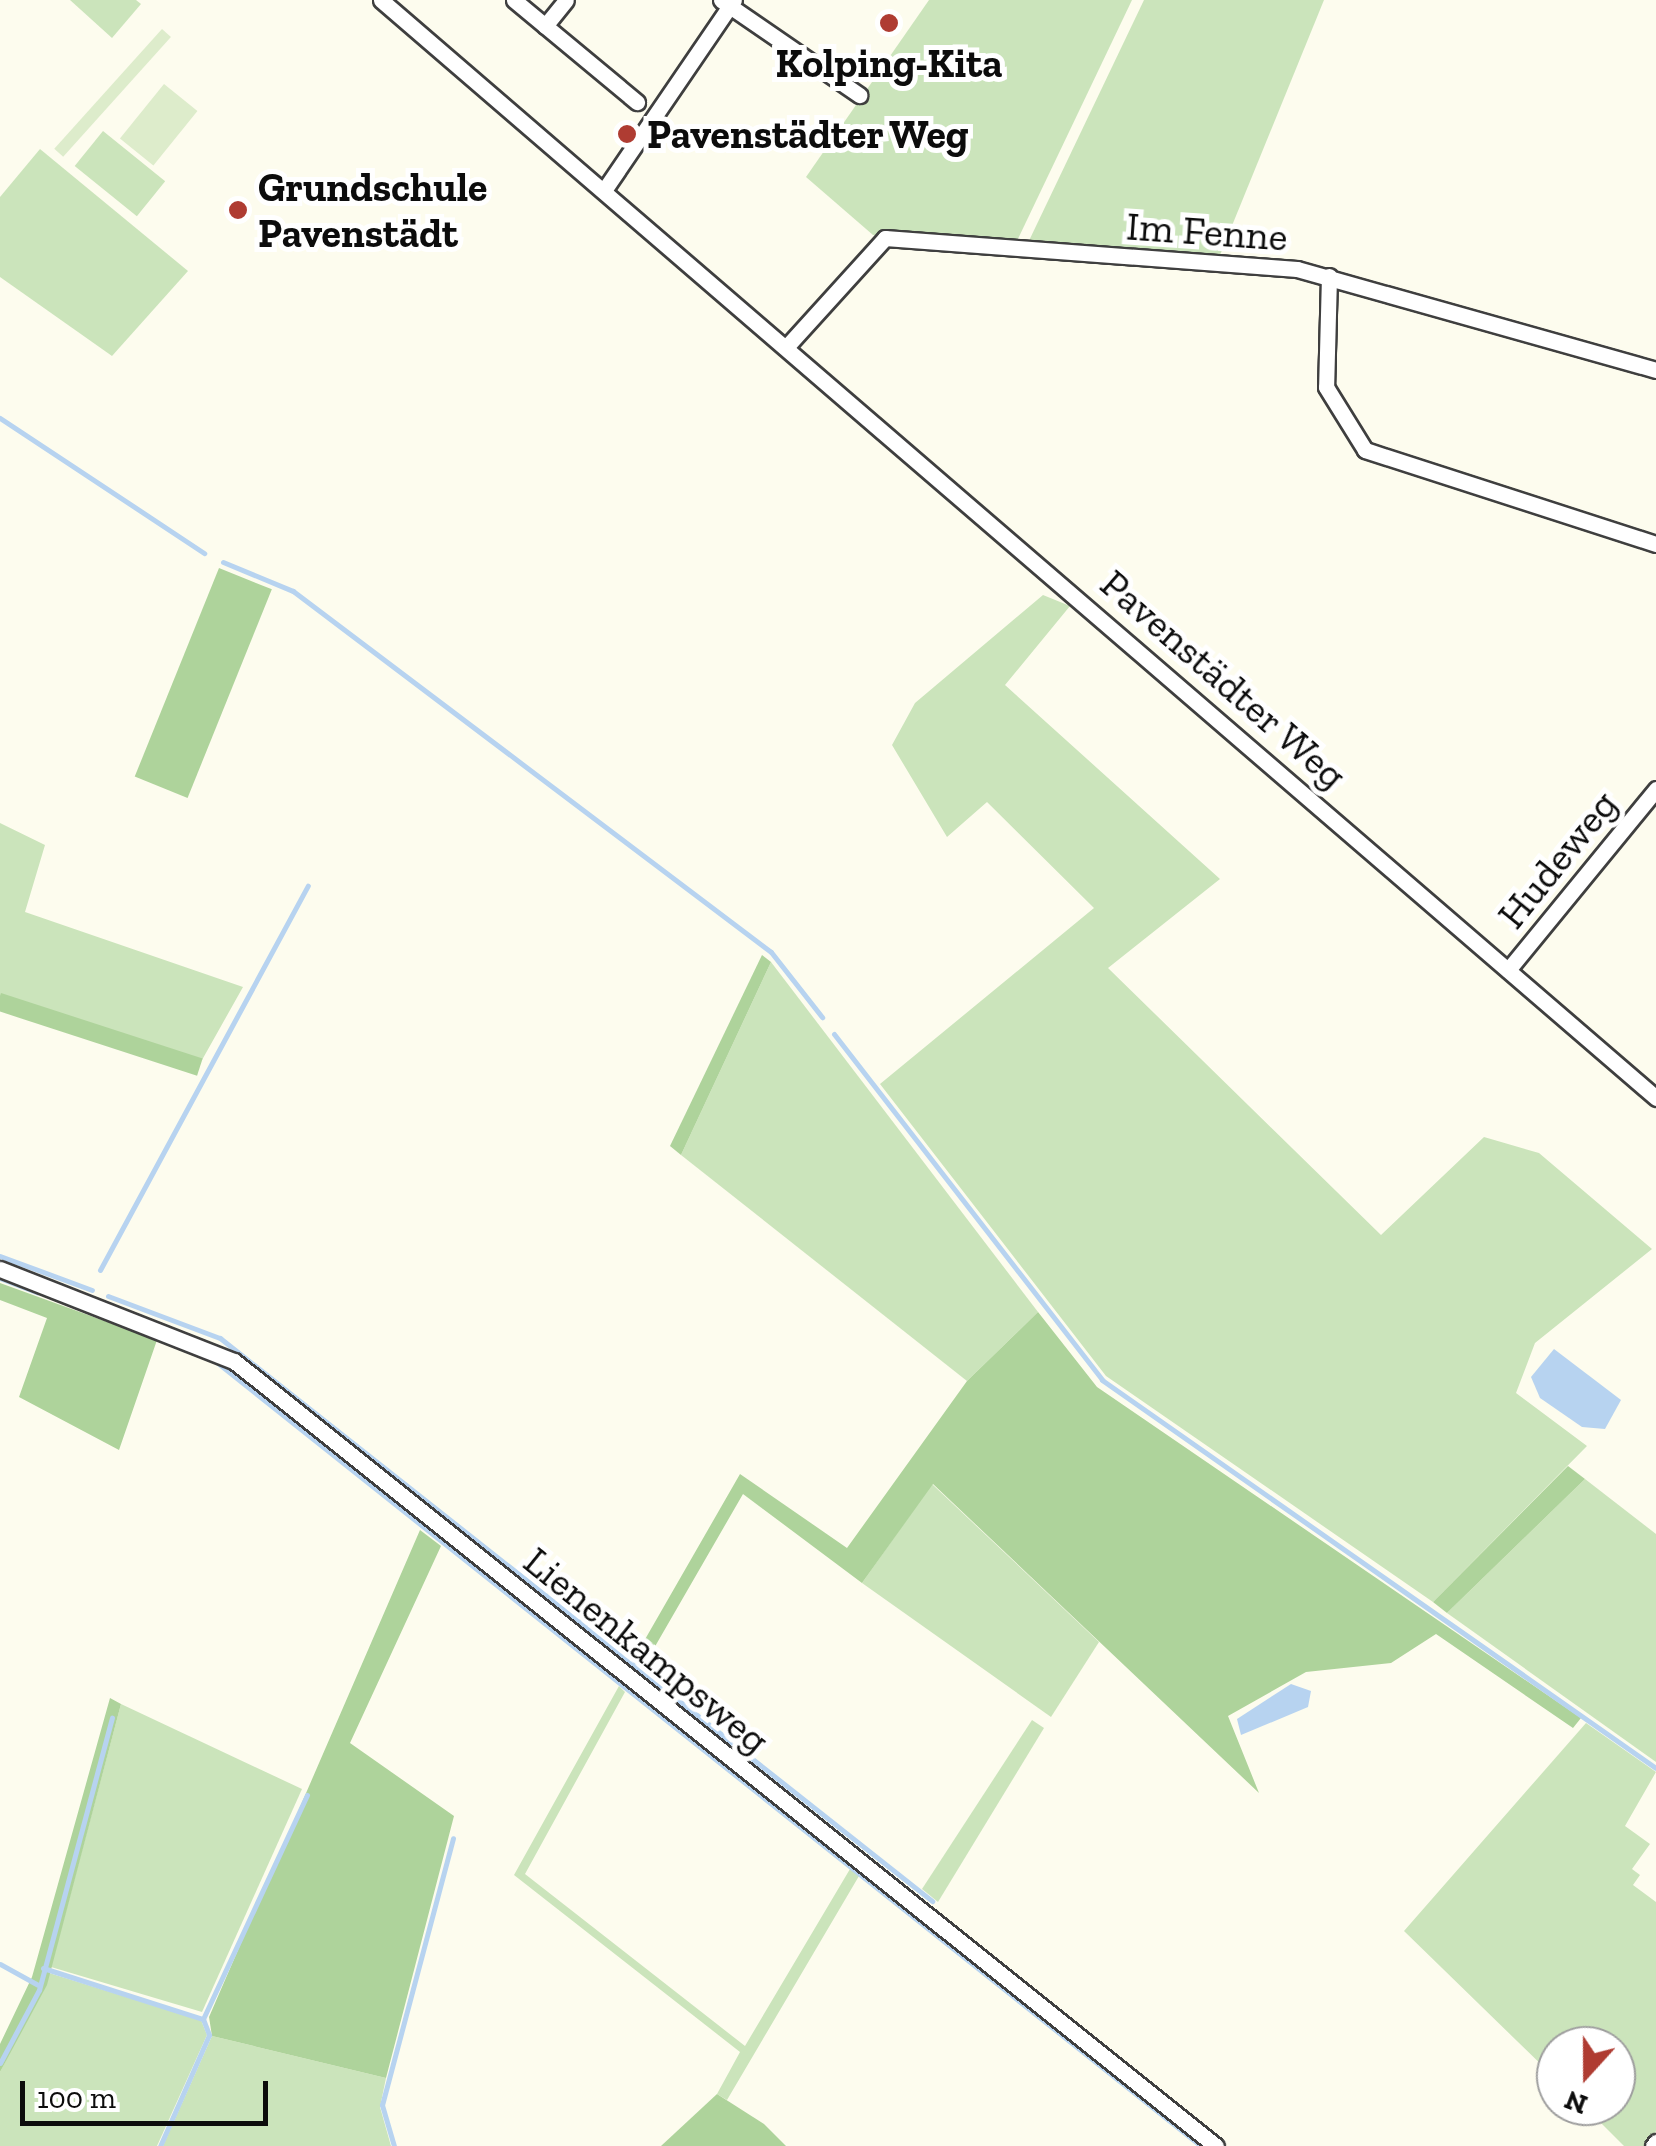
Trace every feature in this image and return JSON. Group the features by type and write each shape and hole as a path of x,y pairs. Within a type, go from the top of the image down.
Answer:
{"street":[{"name":"Pavenstädter Weg","path":"382,0 607,186 1656,1098"},
{"path":"514,0 637,102"},
{"path":"545,26 566,0"},
{"path":"607,186 728,2 859,95"},
{"name":"Im Fenne","path":"789,344 885,238 1329,276 1656,370"},
{"path":"1329,276 1326,386 1366,450 1656,544"},
{"name":"Hudeweg","path":"1508,970 1656,789"},
{"name":"Lienenkampsweg","path":"0,1268 234,1361 1216,2146"}],"green space":[{"path":"70,0 136,0 141,4 112,38"},
{"path":"929,0 1132,0 1015,245 873,235 806,177"},
{"path":"1144,0 1324,0 1218,260 1026,247"},
{"path":"162,29 171,37 63,157 54,149"},
{"path":"164,84 197,111 153,165 120,138"},
{"path":"103,131 165,181 137,216 75,166"},
{"path":"40,149 188,271 112,356 0,277 0,197"},
{"path":"219,568 272,589 188,798 135,777"},
{"path":"1043,595 1070,606 1005,685 1220,879 1108,968 1381,1235 1484,1137 1539,1153 1652,1249 1535,1343 1516,1393 1587,1446 1433,1602 1106,1376 880,1084 1094,908 987,802 947,837 892,745 915,703"},
{"path":"0,823 45,845 25,912 243,987 202,1060 0,996"},
{"path":"762,955 771,962 681,1155 670,1146"},
{"path":"771,962 1038,1312 967,1381 681,1155"},
{"path":"1,993 203,1059 197,1076 0,1012"},
{"path":"0,1283 157,1340 119,1450 19,1397 47,1318 0,1300"},
{"path":"1038,1312 1097,1387 1581,1718 1573,1728 1436,1634 1391,1663 1306,1672 1228,1716 1259,1793 933,1484 862,1583 743,1494 642,1669 632,1662 740,1474 847,1548 967,1381"},
{"path":"1568,1466 1585,1479 1447,1613 1433,1602"},
{"path":"1585,1479 1656,1534 1656,1762 1447,1613"},
{"path":"932,1484 1099,1642 1051,1717 862,1583"},
{"path":"420,1530 441,1546 350,1743 454,1816 386,2078 212,2036 209,2017"},
{"path":"619,1686 625,1692 525,1874 745,2046 850,1869 859,1876 727,2100 717,2094 740,2052 514,1875"},
{"path":"110,1698 121,1704 47,1985 0,2072 0,2044 32,1977"},
{"path":"121,1704 302,1789 202,2012 51,1967"},
{"path":"1032,1720 1044,1728 938,1902 922,1889"},
{"path":"1586,1723 1656,1772 1625,1826 1650,1844 1632,1869 1640,1875 1633,1885 1656,1902 1656,2131 1646,2146 1624,2146 1604,2126 1636,2126 1636,2026 1536,2026 1536,2060 1404,1931"},
{"path":"49,1973 201,2020 207,2035 157,2146 0,2146 0,2072"},
{"path":"212,2036 386,2078 380,2107 391,2146 163,2146"},
{"path":"717,2094 764,2124 786,2146 661,2146"}],"water":[{"path":"1554,1349 1621,1400 1605,1429 1582,1427 1540,1398 1531,1377"},
{"path":"1291,1684 1311,1691 1308,1707 1241,1735 1237,1719"}],"waterway":[{"path":"0,418 204,553"},
{"path":"223,562 293,591 771,952 822,1017"},
{"path":"100,1270 308,886"},
{"path":"834,1034 1102,1380 1656,1768"},
{"path":"0,1256 92,1290"},
{"path":"0,1278 37,1292"},
{"path":"108,1296 220,1338 932,1901"},
{"path":"214,1360 1201,2146"},
{"path":"0,2063 39,1990 112,1718"},
{"path":"203,2019 307,1795"},
{"path":"394,2146 382,2105 453,1838"},
{"path":"0,1964 38,1985"},
{"path":"43,1968 203,2019 209,2035 160,2146"}],"place":[{"name":"Kolping-Kita","path":"889,23"},
{"name":"Pavenstädter Weg","path":"627,134"},
{"name":"Grundschule Pavenstädt","path":"238,210"}]}
